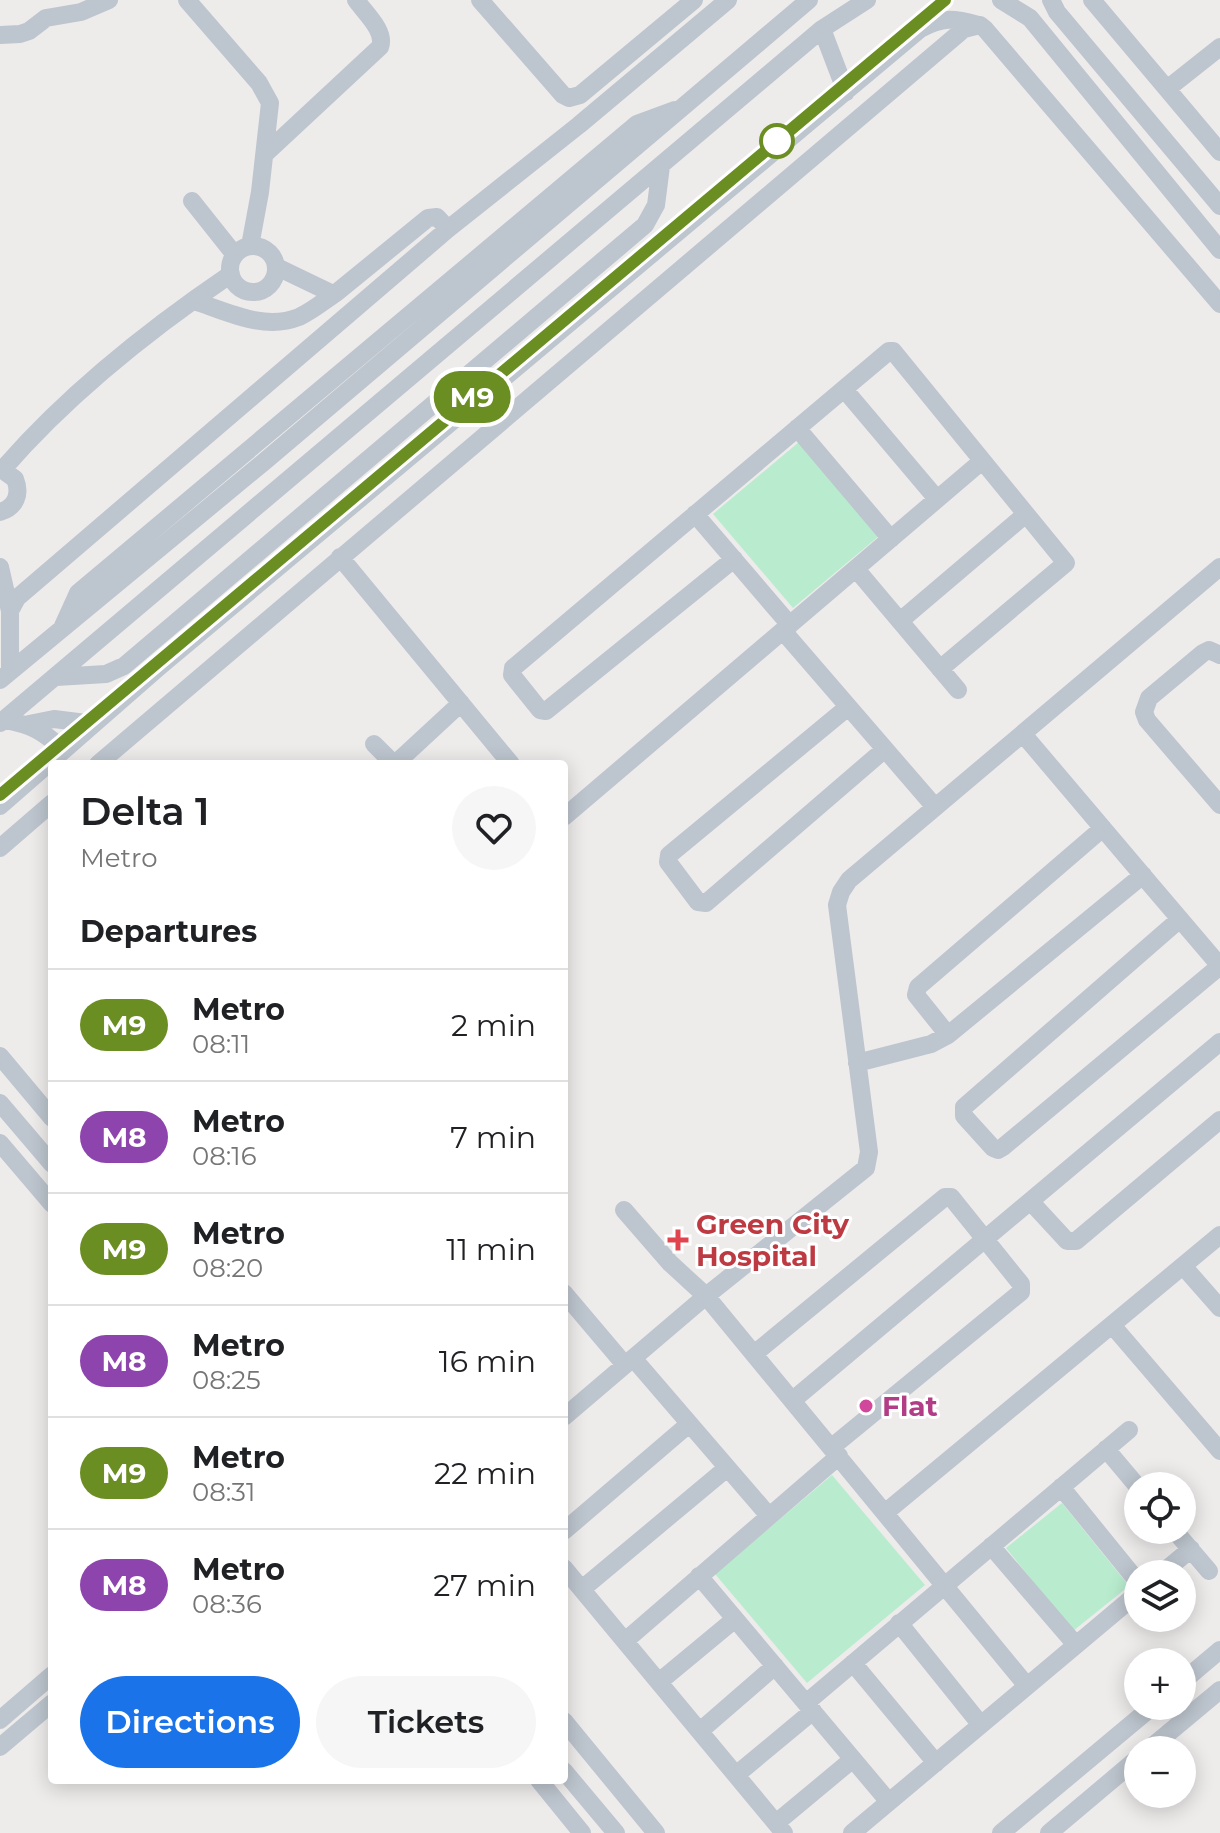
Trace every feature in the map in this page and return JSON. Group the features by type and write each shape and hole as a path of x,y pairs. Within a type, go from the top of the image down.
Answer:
{"street":[{"path":"0,35 20,34 46,18 81,12 109,0"},
{"path":"187,0 267,93 270,114 265,154 243,250 230,267 239,287 253,293 273,282 277,267 271,253 265,249 243,250 192,201"},
{"path":"265,154 380,47 381,34 356,0"},
{"path":"480,0 563,95 569,98 580,95 694,0"},
{"path":"10,611 17,598 448,229 579,125 728,0"},
{"path":"5,676 265,461 809,0"},
{"path":"2,722 822,29 867,0"},
{"path":"1001,0 1030,18 1220,250"},
{"path":"1051,0 1057,12 1212,188 1220,206"},
{"path":"1092,0 1220,152"},
{"path":"53,760 920,29 937,20 955,19 980,25 996,40 1220,304"},
{"path":"103,760 955,36 964,29 980,25"},
{"path":"822,29 846,92"},
{"path":"1167,89 1220,47"},
{"path":"62,629 78,593 637,124 680,109"},
{"path":"579,125 603,152"},
{"path":"806,125 824,147"},
{"path":"56,677 106,674 124,666 645,225 656,205 661,166"},
{"path":"194,301 259,322 277,323 300,317 336,293 428,218 437,217 448,229"},
{"path":"277,267 336,293"},
{"path":"0,512 10,507 18,494 15,479 2,468 20,449 118,358 231,274"},
{"path":"734,559 550,709 540,710 511,670 889,351 893,351 1066,565 940,669"},
{"path":"844,389 937,499"},
{"path":"797,428 891,539"},
{"path":"568,814 982,461"},
{"path":"695,514 734,559 848,707 935,807"},
{"path":"900,621 1026,514"},
{"path":"340,557 461,703 500,760"},
{"path":"0,567 10,611 5,676"},
{"path":"568,1414 706,1296 866,1168 869,1152 837,905 849,880 1220,567"},
{"path":"856,569 958,690"},
{"path":"1220,655 1209,650 1203,653 1149,698 1144,712 1147,720 1220,805"},
{"path":"399,760 461,703"},
{"path":"848,707 669,855 668,862 698,902 706,903 885,749"},
{"path":"2,722 29,724 54,719 94,724"},
{"path":"29,724 43,731 64,750"},
{"path":"1023,734 1220,966 1003,1147 998,1150 993,1148 964,1116 964,1107 1180,919"},
{"path":"374,744 391,760"},
{"path":"0,806 48,764"},
{"path":"0,848 48,806"},
{"path":"948,1035 916,995 918,987 1103,828"},
{"path":"857,1063 931,1044 948,1035 1143,875"},
{"path":"793,1400 1220,1042"},
{"path":"0,1056 48,1113"},
{"path":"0,1103 48,1159"},
{"path":"1031,1202 1067,1241 1076,1241 1220,1120"},
{"path":"0,1143 48,1199"},
{"path":"625,1641 769,1516 836,1451 1021,1292 1021,1284 951,1197 945,1197 754,1354"},
{"path":"624,1210 670,1263 706,1296 1027,1686"},
{"path":"886,1512 1220,1235"},
{"path":"1183,1266 1220,1308"},
{"path":"568,1297 689,1424 769,1516"},
{"path":"1112,1325 1220,1451"},
{"path":"568,1528 689,1424"},
{"path":"736,1775 853,1663 1129,1430"},
{"path":"1106,1449 1125,1472"},
{"path":"582,1589 727,1468"},
{"path":"1061,1487 1124,1565"},
{"path":"1187,1544 1209,1571"},
{"path":"991,1546 1076,1645"},
{"path":"1178,1560 1191,1549"},
{"path":"568,1573 780,1828 853,1759"},
{"path":"699,1576 889,1802"},
{"path":"852,1833 1124,1605"},
{"path":"659,1682 735,1619"},
{"path":"899,1623 981,1725"},
{"path":"1196,1670 1220,1650"},
{"path":"853,1663 936,1763"},
{"path":"700,1731 775,1666"},
{"path":"0,1720 48,1678"},
{"path":"1166,1736 1216,1698"},
{"path":"0,1747 48,1706"},
{"path":"1001,1833 1136,1720"},
{"path":"568,1726 656,1833"},
{"path":"1049,1833 1124,1770"},
{"path":"568,1776 616,1833"},
{"path":"542,1784 582,1833"}],"green space":[{"path":"799,442 879,536 793,608 713,514"},
{"path":"832,1475 925,1585 807,1683 715,1574"},
{"path":"1062,1503 1124,1580 1124,1590 1073,1631 1006,1548"}],"railway":[{"path":"0,794 945,0"}],"metro line":[{"name":"M9","path":"0,795 945,0"}],"place":[{"name":"Green City Hospital","path":"678,1240"},
{"name":"Flat","path":"866,1406"}]}
